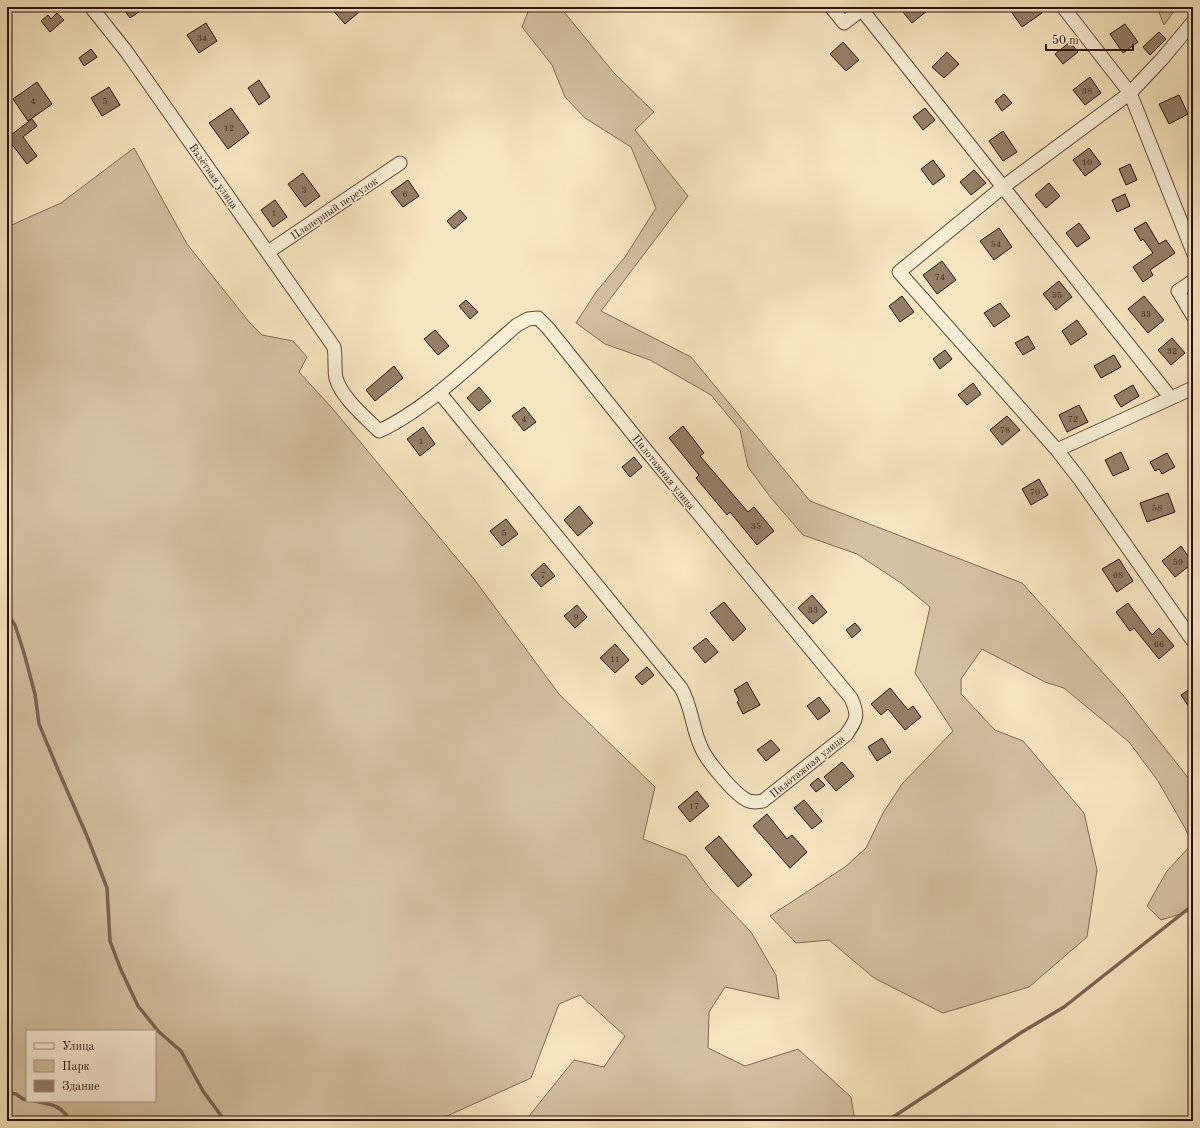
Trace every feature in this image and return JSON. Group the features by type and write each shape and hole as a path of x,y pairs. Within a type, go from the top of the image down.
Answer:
{"street":[{"name":"Взлётная улица","path":"91,7 126,51 334,347"},
{"path":"831,7 844,23 863,8 1171,398"},
{"path":"1063,7 1130,93 1193,252"},
{"path":"1193,22 1162,59 1130,93 1003,187 899,272 1057,450 1081,481 1193,641"},
{"name":"Планерный переулок","path":"268,252 400,163"},
{"path":"1193,281 1178,291 1193,316"},
{"name":"Пилотажная улица","path":"334,347 336,354 336,377 338,385 350,402 379,431 394,424 438,392 517,325 528,319 538,318 548,328 656,463 851,698 856,709 856,720 846,735 763,801 752,802 745,800 733,790 701,748 686,696 681,688 438,392"},
{"path":"1057,450 1193,388"}],"green space":[{"path":"530,7 560,7 614,73 654,112 635,130 688,196 601,311 691,357 810,501 1022,583 1123,695 1193,784 1193,910 1161,920 1147,906 1167,871 1192,844 1185,828 1158,781 1129,742 1064,688 1045,682 982,649 961,679 961,694 995,730 1023,741 1084,813 1097,870 1087,937 1029,987 943,1013 874,978 829,940 796,943 770,916 845,867 866,848 883,813 902,784 953,731 915,673 930,607 901,583 857,554 803,535 771,498 748,467 740,430 711,395 650,360 605,344 576,323 596,292 625,257 656,208 631,147 585,118 565,97 552,65 522,27"},
{"path":"1157,7 1177,7 1164,25"},
{"path":"134,148 187,244 250,323 262,335 293,341 307,357 299,372 332,408 474,579 559,694 655,787 643,839 686,856 710,889 751,932 776,975 779,999 725,987 709,1012 708,1048 745,1066 798,1049 851,1097 855,1121 525,1121 574,1060 604,1067 625,1036 580,995 559,1004 531,1078 436,1121 7,1121 7,227 61,203"}],"building":[{"path":"122,7 146,7 130,18"},
{"path":"330,7 365,7 345,24"},
{"path":"907,7 932,7 912,23 902,11"},
{"path":"1008,7 1038,7 1042,13 1022,27"},
{"path":"57,13 64,20 50,32 41,21 48,15 51,19"},
{"path":"206,23 217,41 199,53 187,35"},
{"path":"1125,24 1138,42 1123,53 1110,34"},
{"path":"1159,32 1166,39 1150,55 1143,47"},
{"path":"843,42 859,60 846,71 830,54"},
{"path":"1070,42 1078,52 1063,64 1055,54"},
{"path":"91,49 97,57 84,66 79,58"},
{"path":"947,52 959,64 944,78 932,67"},
{"path":"1090,77 1101,93 1085,105 1073,90"},
{"path":"259,80 270,97 259,105 248,88"},
{"path":"37,82 52,104 28,121 13,99"},
{"path":"109,87 120,105 102,116 91,98"},
{"path":"1004,94 1012,103 1002,111 995,101"},
{"path":"1179,95 1188,114 1169,124 1159,104"},
{"path":"231,108 249,133 228,149 209,123"},
{"path":"925,108 935,120 923,130 913,117"},
{"path":"32,119 37,126 23,137 37,156 27,164 7,138"},
{"path":"1003,131 1017,152 1003,161 989,141"},
{"path":"1089,148 1101,164 1085,176 1073,160"},
{"path":"933,160 945,176 933,185 921,169"},
{"path":"1130,164 1137,180 1126,185 1119,169"},
{"path":"974,170 986,183 971,195 960,182"},
{"path":"303,173 320,196 305,207 288,184"},
{"path":"408,180 419,196 403,207 391,192"},
{"path":"1049,183 1060,196 1046,208 1035,195"},
{"path":"1125,194 1130,206 1117,212 1112,200"},
{"path":"275,200 287,217 273,227 261,210"},
{"path":"460,210 467,218 454,229 447,221"},
{"path":"1146,222 1159,244 1166,240 1175,253 1150,270 1153,275 1143,282 1133,267 1153,253 1143,239 1141,241 1134,229"},
{"path":"1079,223 1090,238 1077,247 1066,233"},
{"path":"999,228 1012,247 994,260 980,241"},
{"path":"942,261 956,280 937,294 923,275"},
{"path":"1059,281 1072,297 1056,310 1043,294"},
{"path":"902,296 914,312 900,322 889,306"},
{"path":"1144,296 1164,320 1148,333 1128,309"},
{"path":"466,300 478,312 470,319 459,306"},
{"path":"1000,303 1010,316 994,327 984,313"},
{"path":"1077,320 1087,334 1071,345 1062,331"},
{"path":"435,330 449,346 438,355 424,339"},
{"path":"1028,336 1035,348 1023,355 1015,343"},
{"path":"1172,338 1185,353 1171,365 1158,350"},
{"path":"945,350 952,359 940,369 933,359"},
{"path":"1114,355 1121,367 1101,378 1094,366"},
{"path":"394,366 403,378 375,401 366,390"},
{"path":"973,383 981,394 967,405 958,395"},
{"path":"1133,385 1139,396 1121,407 1114,396"},
{"path":"479,387 491,401 479,411 467,398"},
{"path":"1079,405 1088,422 1067,432 1059,415"},
{"path":"524,407 536,422 524,431 512,416"},
{"path":"1007,416 1020,430 1002,445 990,430"},
{"path":"683,426 704,453 700,456 748,512 754,507 774,531 757,545 730,512 727,515 696,478 699,475 669,438"},
{"path":"423,427 435,444 420,456 407,439"},
{"path":"1121,452 1129,469 1113,476 1105,460"},
{"path":"1167,453 1175,467 1162,474 1159,469 1155,471 1150,462"},
{"path":"634,457 642,467 630,477 622,467"},
{"path":"1039,479 1048,495 1031,505 1022,489"},
{"path":"1168,493 1175,512 1147,522 1140,503"},
{"path":"579,506 593,523 578,536 564,520"},
{"path":"506,519 518,534 502,546 490,531"},
{"path":"1181,546 1193,563 1175,577 1162,561"},
{"path":"1119,559 1133,581 1117,592 1102,569"},
{"path":"544,563 555,576 541,587 531,575"},
{"path":"812,595 827,612 813,624 798,608"},
{"path":"724,602 746,629 733,641 710,613"},
{"path":"1128,603 1152,635 1159,628 1174,646 1159,659 1134,628 1130,631 1116,612"},
{"path":"577,605 587,617 575,628 564,616"},
{"path":"855,623 861,630 852,638 846,630"},
{"path":"706,638 718,652 705,663 693,648"},
{"path":"615,644 629,660 615,673 600,658"},
{"path":"647,667 654,675 642,685 635,677"},
{"path":"747,682 760,705 743,714 737,702 739,700 734,690"},
{"path":"1193,687 1193,713 1181,695"},
{"path":"890,688 908,710 913,706 921,717 905,730 888,709 881,715 871,704"},
{"path":"819,697 830,711 818,720 807,706"},
{"path":"882,738 891,752 877,761 868,747"},
{"path":"771,740 780,750 766,761 757,750"},
{"path":"842,762 854,776 836,791 824,777"},
{"path":"818,778 825,785 816,792 810,785"},
{"path":"697,791 709,806 690,822 678,807"},
{"path":"804,800 822,821 812,829 794,808"},
{"path":"767,814 787,839 792,835 807,852 790,868 753,826"},
{"path":"719,836 752,875 738,887 705,848"}],"waterway":[{"path":"7,608 10,618 15,625 24,653 35,694 39,724 87,836 107,888 110,941 121,970 138,1006 159,1032 181,1051 203,1091 225,1121"},
{"path":"887,1121 1022,1032 1064,1007 1193,905"},
{"path":"7,1092 16,1094 26,1100"},
{"path":"40,1102 59,1108 71,1121"}]}
